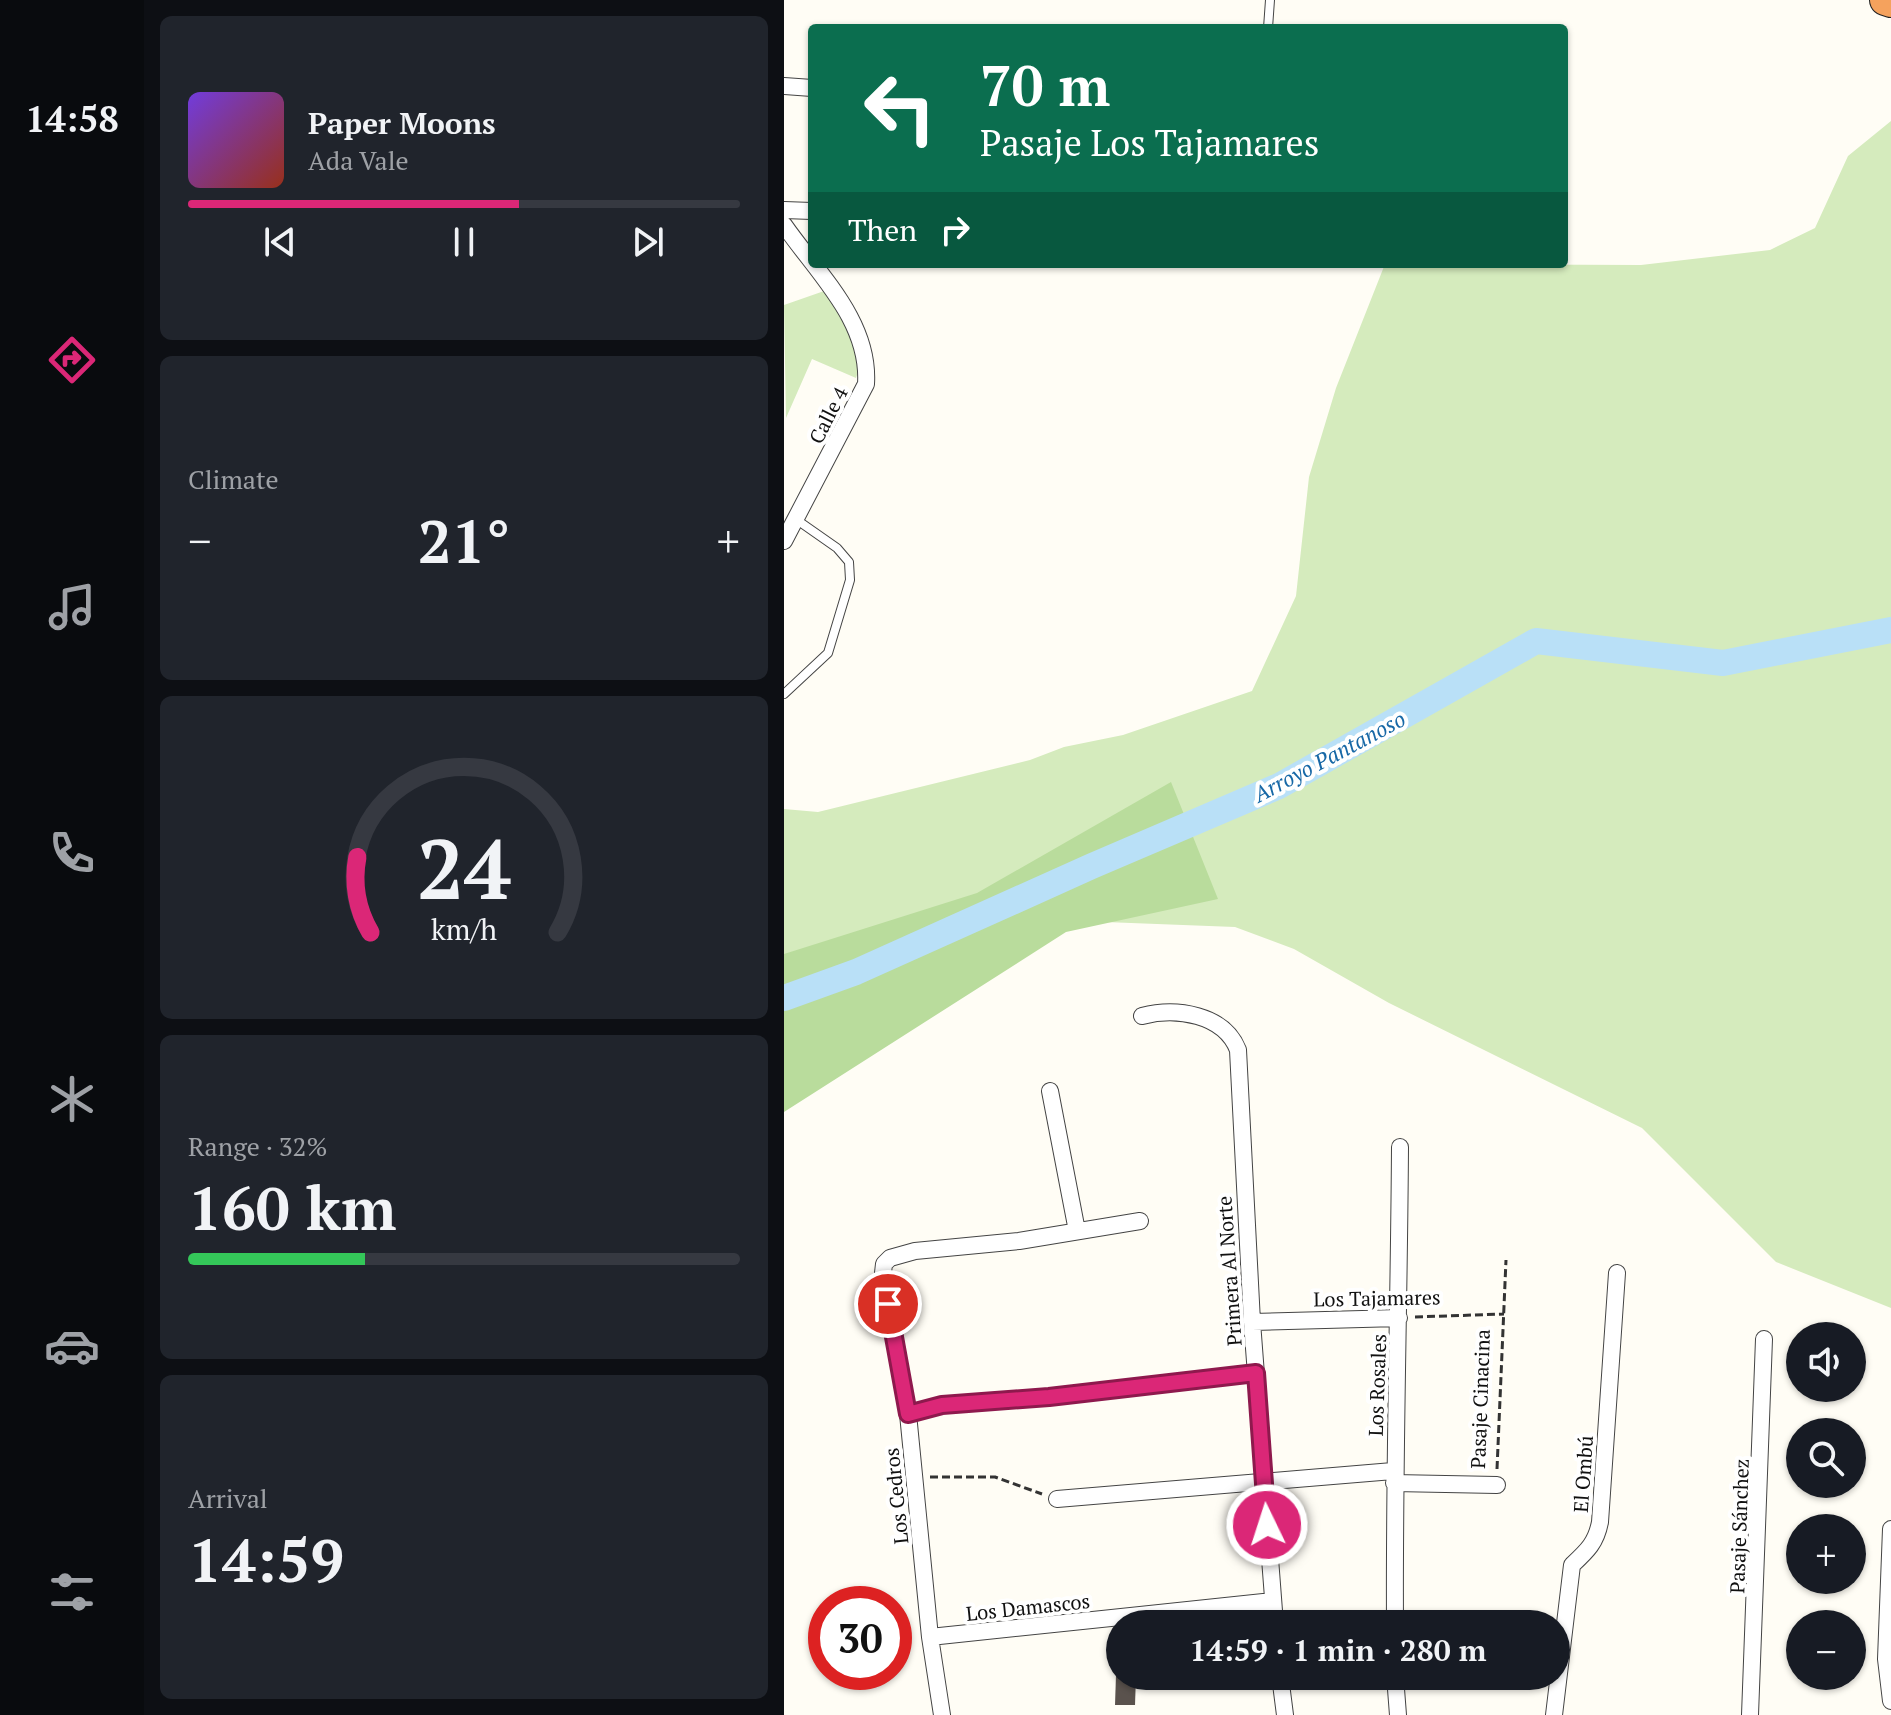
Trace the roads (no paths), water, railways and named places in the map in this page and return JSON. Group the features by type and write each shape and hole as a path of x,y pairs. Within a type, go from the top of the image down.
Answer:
{"highway":[{"path":"1885,0 1891,2"}],"street":[{"path":"784,86 808,88"},
{"path":"784,210 808,211"},
{"name":"Calle 4","path":"784,225 808,258"},
{"name":"Calle 4","path":"785,539 866,384 867,367 857,325 815,268"},
{"name":"Primera Al Norte","path":"1142,1016 1162,1010 1196,1014 1235,1042 1240,1059 1240,1136 1274,1610"},
{"path":"1050,1091 1077,1231 1140,1221"},
{"name":"Los Rosales","path":"1395,1610 1400,1147"},
{"name":"Los Cedros","path":"942,1715 930,1637 908,1414 883,1273 884,1264 890,1258 915,1251 1019,1241 1077,1231"},
{"name":"El Ombú","path":"1554,1715 1572,1565 1590,1549 1597,1538 1600,1522 1617,1273"},
{"name":"Los Tajamares","path":"1252,1322 1399,1318"},
{"name":"Pasaje Sánchez","path":"1750,1715 1764,1339"},
{"path":"908,1414 942,1405 1049,1397 1256,1373"},
{"name":"Pasaje Cinacina","path":"1057,1499 1264,1481 1394,1477 1497,1485"},
{"path":"1891,1529 1886,1606 1886,1659 1891,1701"},
{"name":"Los Damascos","path":"930,1637 1273,1601"},
{"path":"1282,1690 1285,1715"},
{"path":"1396,1690 1398,1715"}],"lane":[{"path":"1268,24 1270,0"},
{"path":"784,694 828,653 850,580 849,562 837,548 797,520"}],"waterway":[{"name":"Arroyo Pantanoso","path":"784,998 856,972 1279,786 1536,641 1723,663 1891,630"}]}
